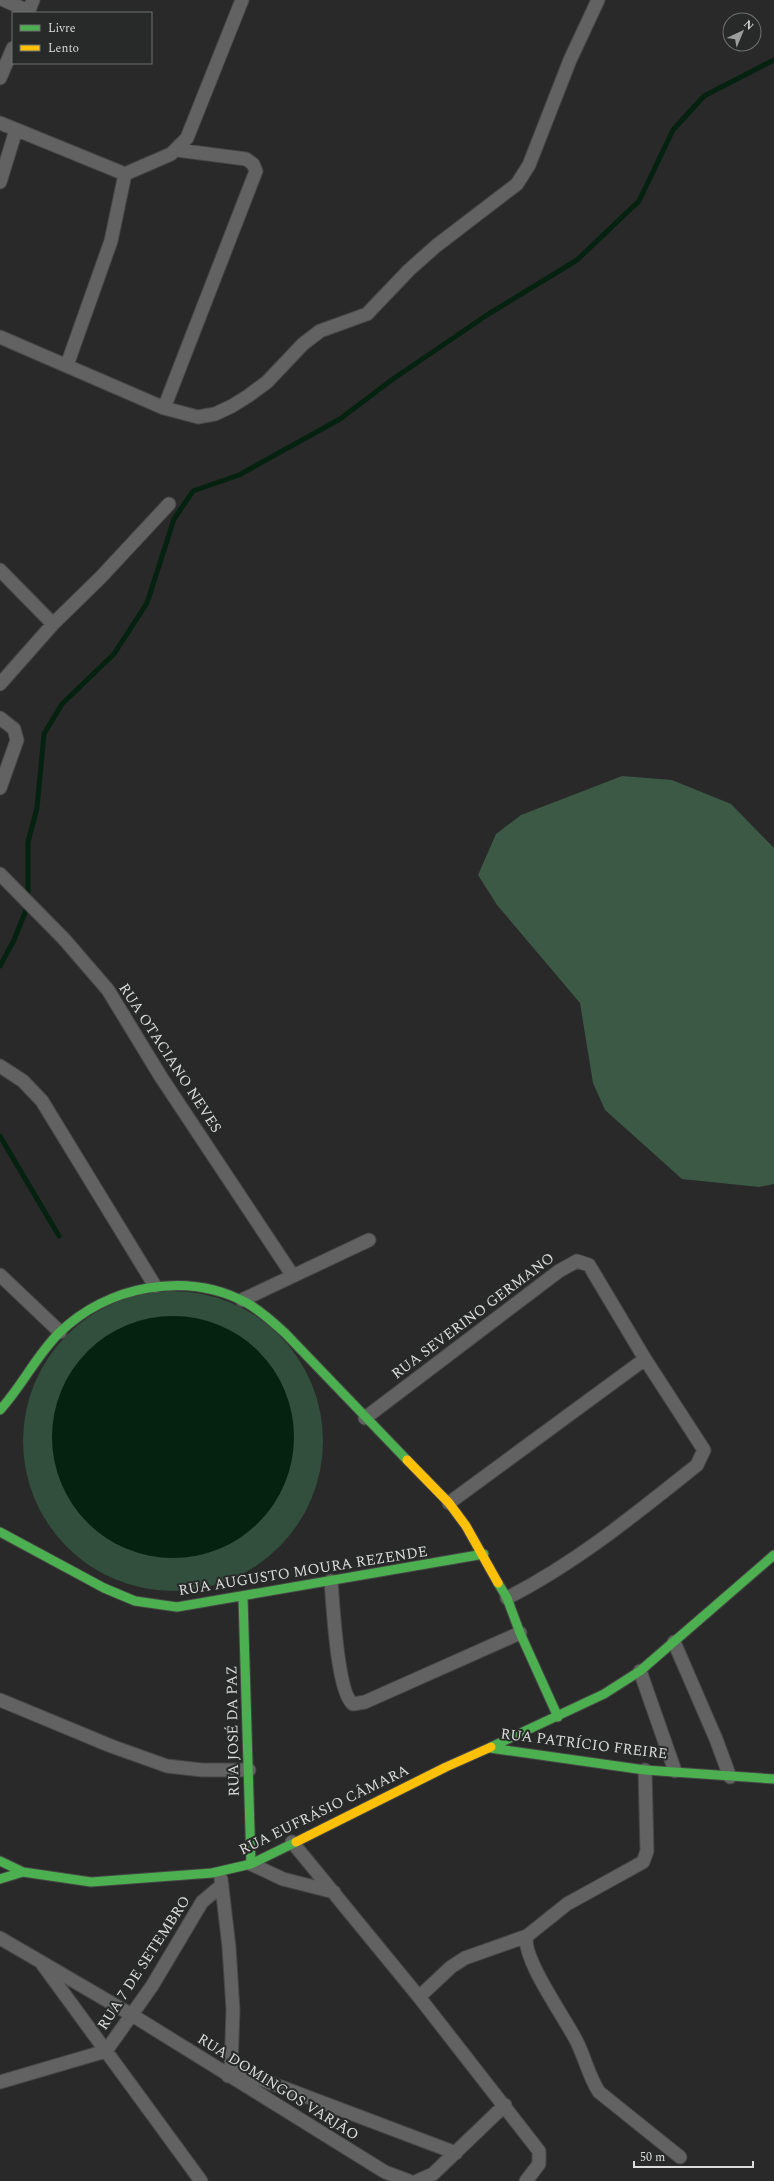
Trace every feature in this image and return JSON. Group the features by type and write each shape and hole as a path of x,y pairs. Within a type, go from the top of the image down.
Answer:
{"street":[{"path":"4,0 30,8"},
{"path":"0,123 125,174 177,150 192,128 242,0"},
{"path":"0,337 164,408 198,417 215,414 232,406 266,382 304,344 320,331 367,314 409,270 430,251 517,184 529,165 570,60 598,0"},
{"path":"0,78 12,50"},
{"path":"0,182 16,130"},
{"path":"164,408 256,171 253,164 246,159 177,150"},
{"path":"67,365 112,241 125,174"},
{"path":"0,684 53,624 101,577 169,504"},
{"path":"0,570 53,624"},
{"path":"0,718 14,729 17,740 0,788"},
{"name":"RUA OTACIANO NEVES","path":"0,874 64,939 108,990 161,1077 293,1276"},
{"path":"0,1066 23,1081 42,1101 155,1286"},
{"path":"242,1300 369,1240"},
{"name":"RUA SEVERINO GERMANO","path":"365,1418 436,1363 570,1264 577,1261 589,1264 645,1359"},
{"path":"0,1275 60,1332"},
{"path":"0,1410 12,1398 47,1346 60,1332 80,1314 108,1299 155,1286 190,1286 224,1293 242,1300 269,1318 285,1333 365,1418 449,1503 484,1554 507,1598 520,1633 558,1717"},
{"path":"449,1503 645,1359 704,1450 700,1462 590,1548 548,1576 507,1598"},
{"name":"RUA AUGUSTO MOURA REZENDE","path":"0,1532 104,1588 135,1601 177,1607 484,1554"},
{"name":"RUA PATRÍCIO FREIRE","path":"490,1748 604,1694 640,1671 774,1555"},
{"path":"331,1581 334,1631 345,1694 353,1704 365,1702 520,1633"},
{"name":"RUA JOSÉ DA PAZ","path":"243,1596 249,1770 250,1864"},
{"path":"674,1642 716,1739 730,1778"},
{"name":"RUA PATRÍCIO FREIRE","path":"640,1671 675,1771"},
{"path":"0,1700 104,1744 167,1766 202,1770 249,1770"},
{"name":"RUA PATRÍCIO FREIRE","path":"490,1748 645,1770 675,1771 730,1778 774,1779"},
{"name":"RUA EUFRÁSIO CÂMARA","path":"0,1861 23,1872 90,1882 220,1871 250,1864 446,1767 490,1748"},
{"path":"419,1997 450,1967 464,1958 527,1936 568,1904 643,1862 647,1851 645,1770"},
{"path":"292,1842 419,1997 505,2105 539,2151 539,2164 526,2181"},
{"path":"250,1864 283,1879 334,1892"},
{"path":"220,1871 229,1947 233,2004 230,2072"},
{"path":"0,1879 23,1872"},
{"name":"RUA 7 DE SETEMBRO","path":"0,2082 106,2051 152,1986 202,1902 222,1885"},
{"path":"527,1936 526,1947 533,1965 576,2040 594,2084 599,2092 680,2156"},
{"name":"RUA DOMINGOS VARJÃO","path":"0,1938 230,2072 385,2172 409,2181"},
{"path":"39,1960 201,2181"},
{"name":"RUA DOMINGOS VARJÃO","path":"230,2072 456,2153"},
{"path":"417,2181 433,2174 505,2105"}],"shaded area":[{"path":"622,776 672,780 731,804 774,848 774,1184 759,1187 682,1179 605,1110 593,1083 580,1003 497,905 478,875 496,834 521,815"},
{"path":"158,1291 188,1291 217,1297 244,1308 268,1325 289,1346 298,1357 312,1383 321,1412 323,1441 321,1470 312,1499 306,1512 289,1536 268,1557 244,1574 217,1585 188,1591 158,1591 129,1585 102,1574 78,1557 48,1525 34,1499 25,1470 23,1456 23,1426 29,1397 40,1370 57,1346 89,1316 115,1302 144,1293"},
{"path":"173,1316 197,1319 230,1331 250,1344 266,1360 279,1380 288,1402 294,1437 291,1461 279,1494 266,1514 250,1530 230,1543 208,1552 173,1558 149,1555 116,1543 96,1530 80,1514 67,1494 58,1472 52,1437 55,1413 67,1380 80,1360 96,1344 116,1331 138,1322"}],"waterway":[{"path":"28,897 28,842 37,808 44,734 62,704 114,654 147,603 174,519 193,491 239,475 340,419 393,379 487,315 577,260 639,201 673,130 704,96 774,60"},
{"path":"0,966 14,940 26,910"},
{"path":"0,1136 59,1236"}],"traffic: fast":[{"path":"0,1410 51,1342 78,1317 100,1304 123,1294 148,1288 173,1286 199,1287 223,1293 247,1303 267,1317 285,1333 407,1460"},
{"path":"0,1532 104,1588 135,1601 177,1607 484,1554"},
{"path":"491,1747 604,1694 640,1671 774,1555"},
{"path":"498,1583 507,1598 520,1633 558,1717"},
{"path":"243,1597 251,1864"},
{"path":"490,1748 645,1770 774,1779"},
{"path":"0,1861 23,1872 91,1882 212,1873 251,1864 296,1842"},
{"path":"0,1879 23,1872"}],"traffic: slow":[{"path":"407,1460 449,1503 466,1526 498,1583"},
{"path":"296,1842 446,1767 491,1747"}]}
